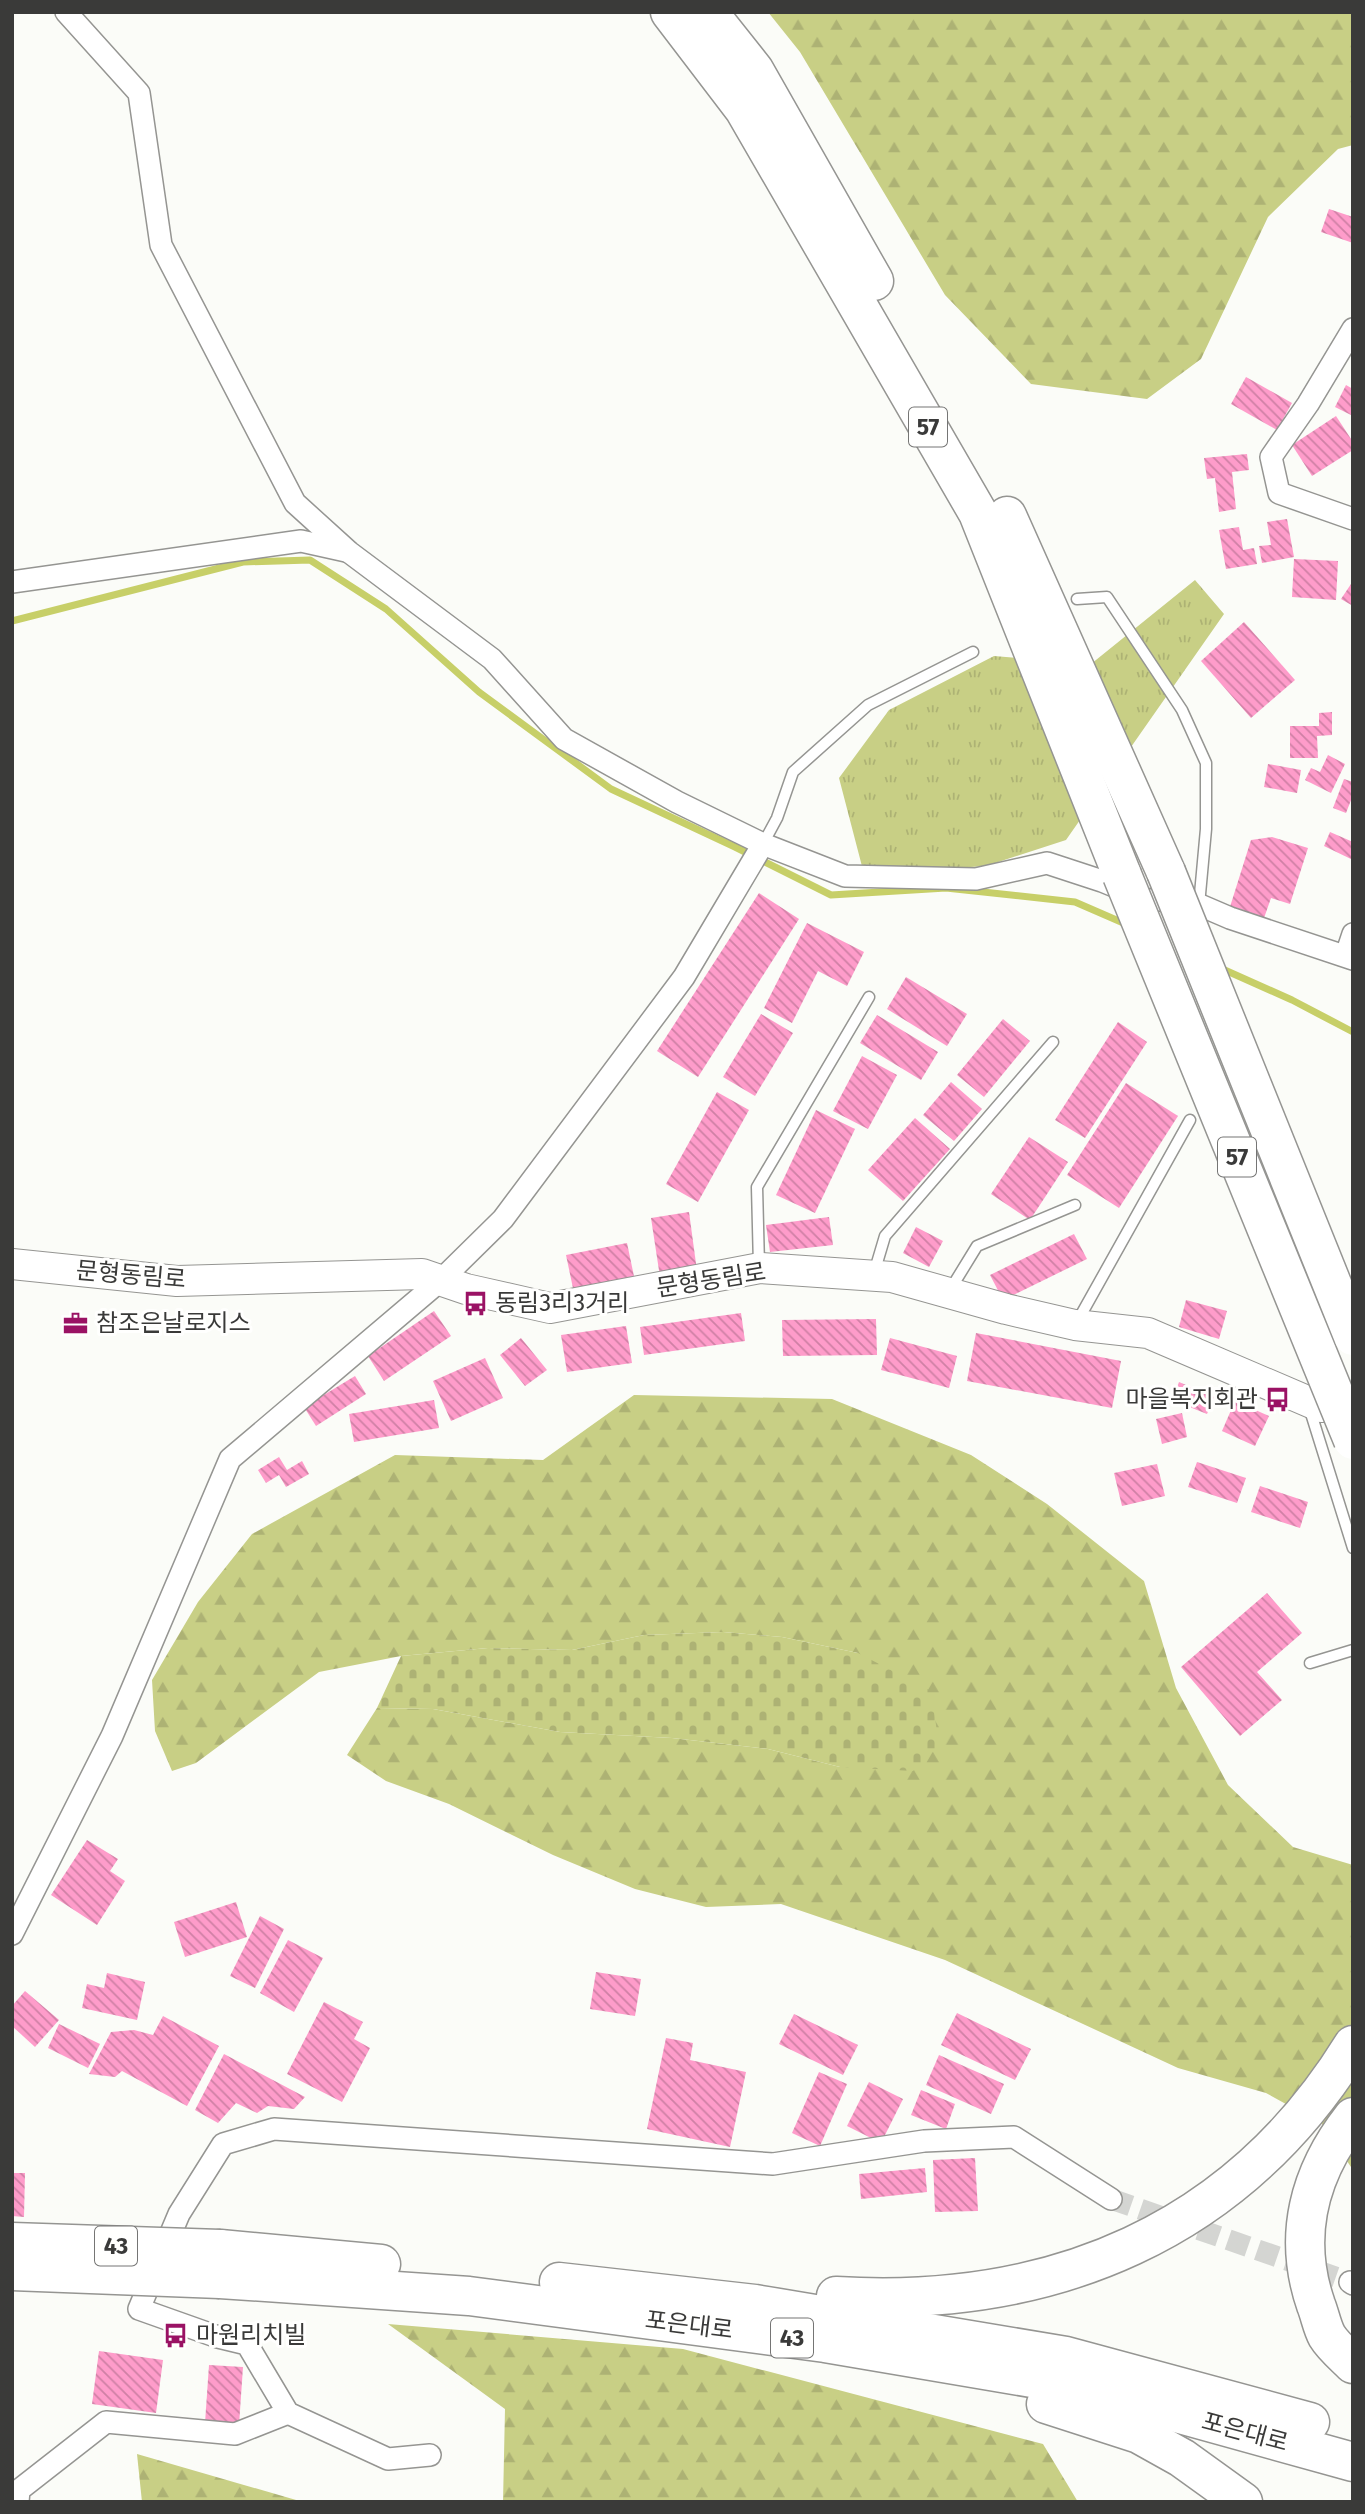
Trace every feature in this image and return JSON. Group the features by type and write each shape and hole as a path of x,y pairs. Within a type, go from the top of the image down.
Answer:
{"highway":[{"name":"57","path":"670,12 744,109 978,513 1122,875 1353,1440"},
{"name":"57","path":"708,12 754,70 997,495 1166,872 1353,1336"},
{"path":"517,2277 882,2299 958,2294 1041,2279 1102,2260 1148,2240 1212,2201 1262,2160 1337,2071 1353,2045"},
{"path":"1353,2117 1330,2148 1317,2175 1307,2216 1306,2253 1312,2292 1327,2336 1353,2364"},
{"name":"43","path":"12,2242 220,2264"},
{"name":"포은대로","path":"220,2264 825,2343 1079,2386 1353,2462"},
{"name":"포은대로","path":"12,2271 220,2264 517,2277 755,2304 1066,2356 1353,2434"},
{"path":"825,2343 1073,2411 1139,2434 1182,2458 1243,2502"}],"street":[{"path":"66,12 139,93 161,245 295,503 349,552 492,659 564,739 677,802 762,844 845,876 976,879 1047,863 1149,900 1188,900 1230,918 1349,957 1353,934"},
{"path":"1353,329 1308,404 1271,457 1279,493 1353,519"},
{"path":"12,582 301,541 349,552"},
{"path":"12,1934 112,1736 230,1459 441,1280 503,1219 684,977 762,844"},
{"name":"문형동림로","path":"12,1264 177,1281 422,1273 466,1289 551,1308 760,1268 892,1277 1075,1325 1148,1332 1321,1407 1353,1406"},
{"path":"430,2455 388,2459 288,2413 247,2344 218,2337 139,2309 179,2214 223,2144 274,2129 773,2164 924,2141 1014,2137 1111,2199"},
{"path":"16,2494 106,2422 235,2434 288,2413"}],"lane":[{"path":"1077,599 1107,597 1182,710 1206,763 1206,828 1199,905"},
{"path":"762,844 777,818 793,772 868,705 973,652"},
{"path":"760,1268 757,1187 869,997"},
{"path":"873,1275 885,1236 1053,1042"},
{"path":"1075,1325 1190,1121"},
{"path":"949,1293 977,1246 1075,1205"},
{"path":"1307,1401 1353,1548"},
{"path":"1310,1663 1353,1650"}],"green space":[{"path":"768,12 1353,12 1353,145 1338,149 1268,217 1201,359 1147,399 1031,384 945,295 800,52"},
{"path":"1195,580 1224,614 1066,840 986,866 864,874 839,778 889,710 994,656 1091,664"},
{"path":"634,1395 832,1399 971,1455 1047,1504 1144,1581 1176,1688 1228,1785 1293,1847 1353,1865 1353,2170 1322,2124 1266,2093 1178,2068 945,1960 781,1904 706,1907 635,1889 553,1855 449,1804 386,1781 347,1755 377,1708 433,1709 560,1732 672,1738 768,1749 840,1767 858,1653 782,1637 723,1632 644,1635 572,1650 488,1648 401,1656 319,1672 196,1763 172,1771 155,1731 152,1680 198,1602 252,1534 395,1455 543,1460"},
{"path":"723,1632 782,1637 858,1653 931,1691 939,1745 913,1771 840,1767 768,1749 672,1738 560,1732 433,1709 377,1708 401,1656 488,1648 572,1650 644,1635"},
{"path":"388,2324 683,2349 1043,2444 1078,2502 503,2502 505,2409"},
{"path":"137,2454 303,2502 142,2502"}],"building":[{"path":"1329,209 1353,217 1353,243 1321,232"},
{"path":"1246,377 1292,403 1277,430 1231,404"},
{"path":"1346,385 1353,389 1353,416 1335,407"},
{"path":"1336,416 1353,442 1353,450 1312,476 1292,445"},
{"path":"1247,454 1249,470 1232,472 1236,509 1219,512 1215,478 1207,479 1204,458"},
{"path":"1287,519 1294,557 1262,563 1259,546 1271,545 1267,522"},
{"path":"1239,527 1243,550 1254,548 1257,564 1226,569 1219,530"},
{"path":"1294,559 1338,561 1336,600 1292,597"},
{"path":"1353,581 1353,606 1341,599"},
{"path":"1244,622 1295,680 1251,718 1201,661"},
{"path":"1332,712 1332,735 1317,736 1318,758 1290,758 1290,726 1319,726 1319,713"},
{"path":"1328,755 1345,764 1331,793 1305,780 1311,768 1320,772"},
{"path":"1268,764 1301,770 1297,793 1264,787"},
{"path":"1344,779 1353,782 1353,795 1346,813 1333,808"},
{"path":"1330,832 1353,842 1353,860 1324,846"},
{"path":"1272,837 1308,848 1290,904 1271,898 1263,921 1229,910 1251,840"},
{"path":"759,893 799,919 698,1077 657,1051"},
{"path":"807,923 864,952 847,986 818,971 792,1023 764,1008"},
{"path":"906,977 967,1014 947,1046 887,1009"},
{"path":"761,1014 793,1033 755,1096 723,1077"},
{"path":"877,1015 938,1052 921,1080 860,1043"},
{"path":"1003,1019 1030,1041 984,1097 957,1075"},
{"path":"1118,1022 1147,1042 1085,1138 1055,1120"},
{"path":"862,1056 897,1075 868,1129 833,1111"},
{"path":"951,1082 982,1109 954,1141 923,1115"},
{"path":"1126,1083 1178,1116 1119,1208 1067,1175"},
{"path":"717,1092 749,1110 698,1202 666,1184"},
{"path":"816,1110 855,1129 815,1213 776,1195"},
{"path":"915,1118 950,1149 903,1201 868,1170"},
{"path":"1029,1137 1068,1162 1030,1220 991,1194"},
{"path":"689,1212 697,1271 660,1277 651,1218"},
{"path":"829,1217 833,1245 770,1252 766,1225"},
{"path":"916,1227 943,1241 929,1267 903,1253"},
{"path":"1074,1234 1087,1259 1003,1300 990,1275"},
{"path":"627,1243 635,1281 574,1293 566,1255"},
{"path":"1186,1300 1227,1311 1219,1339 1179,1327"},
{"path":"434,1311 451,1336 384,1381 368,1356"},
{"path":"741,1313 745,1341 644,1355 640,1327"},
{"path":"876,1319 877,1355 783,1356 782,1320"},
{"path":"626,1326 632,1363 567,1372 561,1335"},
{"path":"976,1333 1121,1361 1112,1408 967,1381"},
{"path":"521,1338 547,1370 525,1386 500,1355"},
{"path":"890,1338 957,1356 949,1388 881,1370"},
{"path":"485,1358 503,1398 451,1421 433,1381"},
{"path":"355,1376 366,1394 316,1426 304,1407"},
{"path":"1179,1382 1214,1397 1207,1414 1172,1400"},
{"path":"434,1400 439,1428 354,1442 349,1414"},
{"path":"1235,1401 1269,1416 1255,1446 1222,1431"},
{"path":"1182,1413 1187,1437 1162,1444 1156,1419"},
{"path":"279,1457 287,1470 302,1461 309,1474 286,1487 279,1475 266,1483 258,1470"},
{"path":"1197,1462 1246,1478 1237,1503 1188,1487"},
{"path":"1157,1464 1165,1496 1122,1506 1114,1473"},
{"path":"1260,1486 1308,1502 1300,1528 1251,1512"},
{"path":"1267,1593 1302,1633 1257,1672 1282,1700 1240,1736 1181,1667"},
{"path":"87,1840 118,1859 110,1871 125,1881 97,1925 51,1895"},
{"path":"236,1902 247,1937 185,1957 174,1922"},
{"path":"260,1916 284,1929 255,1988 230,1976"},
{"path":"288,1940 323,1958 294,2012 260,1993"},
{"path":"596,1972 641,1979 635,2016 590,2009"},
{"path":"107,1973 145,1982 137,2020 82,2008 87,1984 104,1988"},
{"path":"25,1991 59,2020 35,2047 12,2026 12,2006"},
{"path":"324,2002 363,2022 354,2039 370,2048 342,2102 287,2074"},
{"path":"957,2013 1031,2049 1015,2080 941,2045"},
{"path":"794,2014 858,2045 843,2075 779,2044"},
{"path":"163,2016 219,2046 187,2106 122,2071 115,2077 89,2074 111,2032 134,2030 153,2035"},
{"path":"59,2024 100,2044 88,2068 48,2048"},
{"path":"666,2038 693,2043 690,2060 746,2072 730,2147 647,2129"},
{"path":"224,2054 305,2097 294,2109 268,2106 257,2113 236,2103 218,2123 195,2110"},
{"path":"939,2055 1004,2084 991,2114 926,2085"},
{"path":"819,2072 847,2084 820,2146 792,2133"},
{"path":"869,2082 903,2099 881,2143 847,2126"},
{"path":"921,2090 955,2104 946,2129 911,2115"},
{"path":"975,2158 978,2211 935,2212 933,2160"},
{"path":"925,2168 927,2192 861,2199 859,2174"},
{"path":"12,2173 25,2173 24,2217 12,2216"},
{"path":"99,2351 163,2360 156,2413 92,2404"},
{"path":"209,2365 243,2367 239,2425 205,2423"}],"waterway":[{"path":"12,621 243,562 310,560 386,609 479,692 611,789 831,895 946,888 1075,902 1128,925"},
{"path":"1218,967 1292,1000 1353,1032"}],"tunnel":[{"path":"1111,2199 1350,2282"}],"place":[{"name":"동림3리3거리","path":"475,1303"},
{"name":"참조은날로지스","path":"76,1323"},
{"name":"마을복지회관","path":"1278,1399"},
{"name":"마원리치빌","path":"176,2335"}]}
